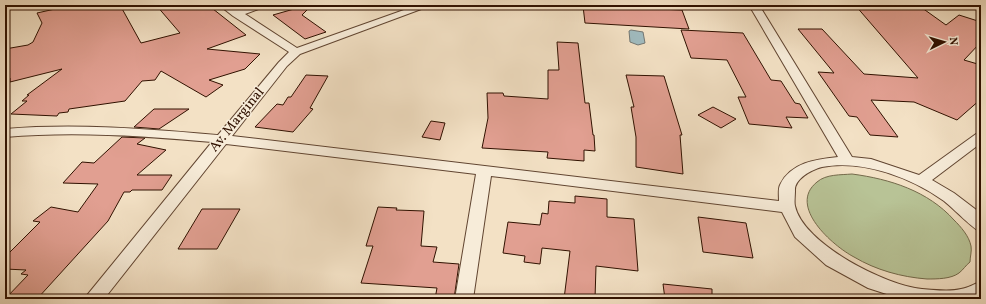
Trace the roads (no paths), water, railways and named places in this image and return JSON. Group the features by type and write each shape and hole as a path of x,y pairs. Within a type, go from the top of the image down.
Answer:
{"street":[{"path":"224,5 296,52"},
{"path":"236,14 264,5"},
{"name":"Av. Marginal","path":"93,299 283,64 296,52 427,5"},
{"path":"754,5 847,161"},
{"path":"5,133 39,130 117,130 222,139 787,207"},
{"path":"920,181 981,137"},
{"path":"981,226 973,216 949,197 920,181 871,164 847,161 819,163 798,172 787,186 787,207 801,233 832,260 874,283 922,298 962,297 981,289"},
{"path":"464,299 484,171"}],"water":[{"path":"629,31 643,32 645,43 638,45 630,42"}]}
